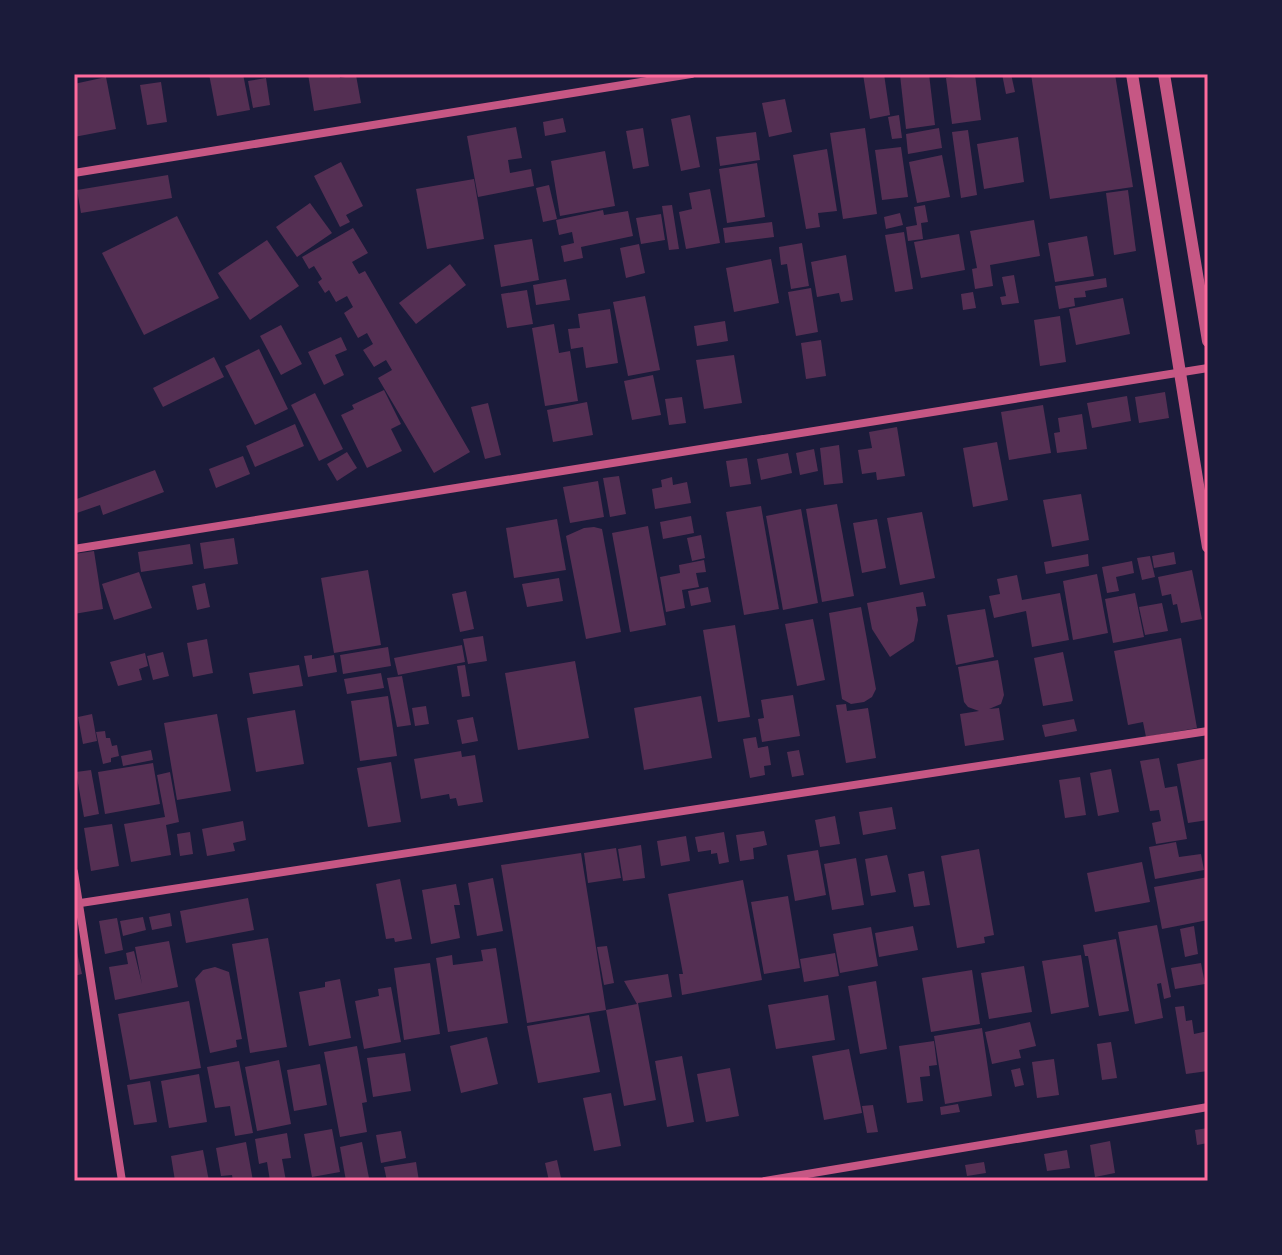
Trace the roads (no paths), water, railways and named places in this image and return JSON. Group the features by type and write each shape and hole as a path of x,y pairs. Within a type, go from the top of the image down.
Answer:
{"street":[{"path":"74,173 691,74"},
{"path":"1132,74 1208,547"},
{"path":"1164,74 1208,341"},
{"path":"74,549 1208,368"},
{"path":"76,903 1208,731"},
{"path":"74,872 76,903 122,1181"},
{"path":"765,1181 1208,1107"}]}
